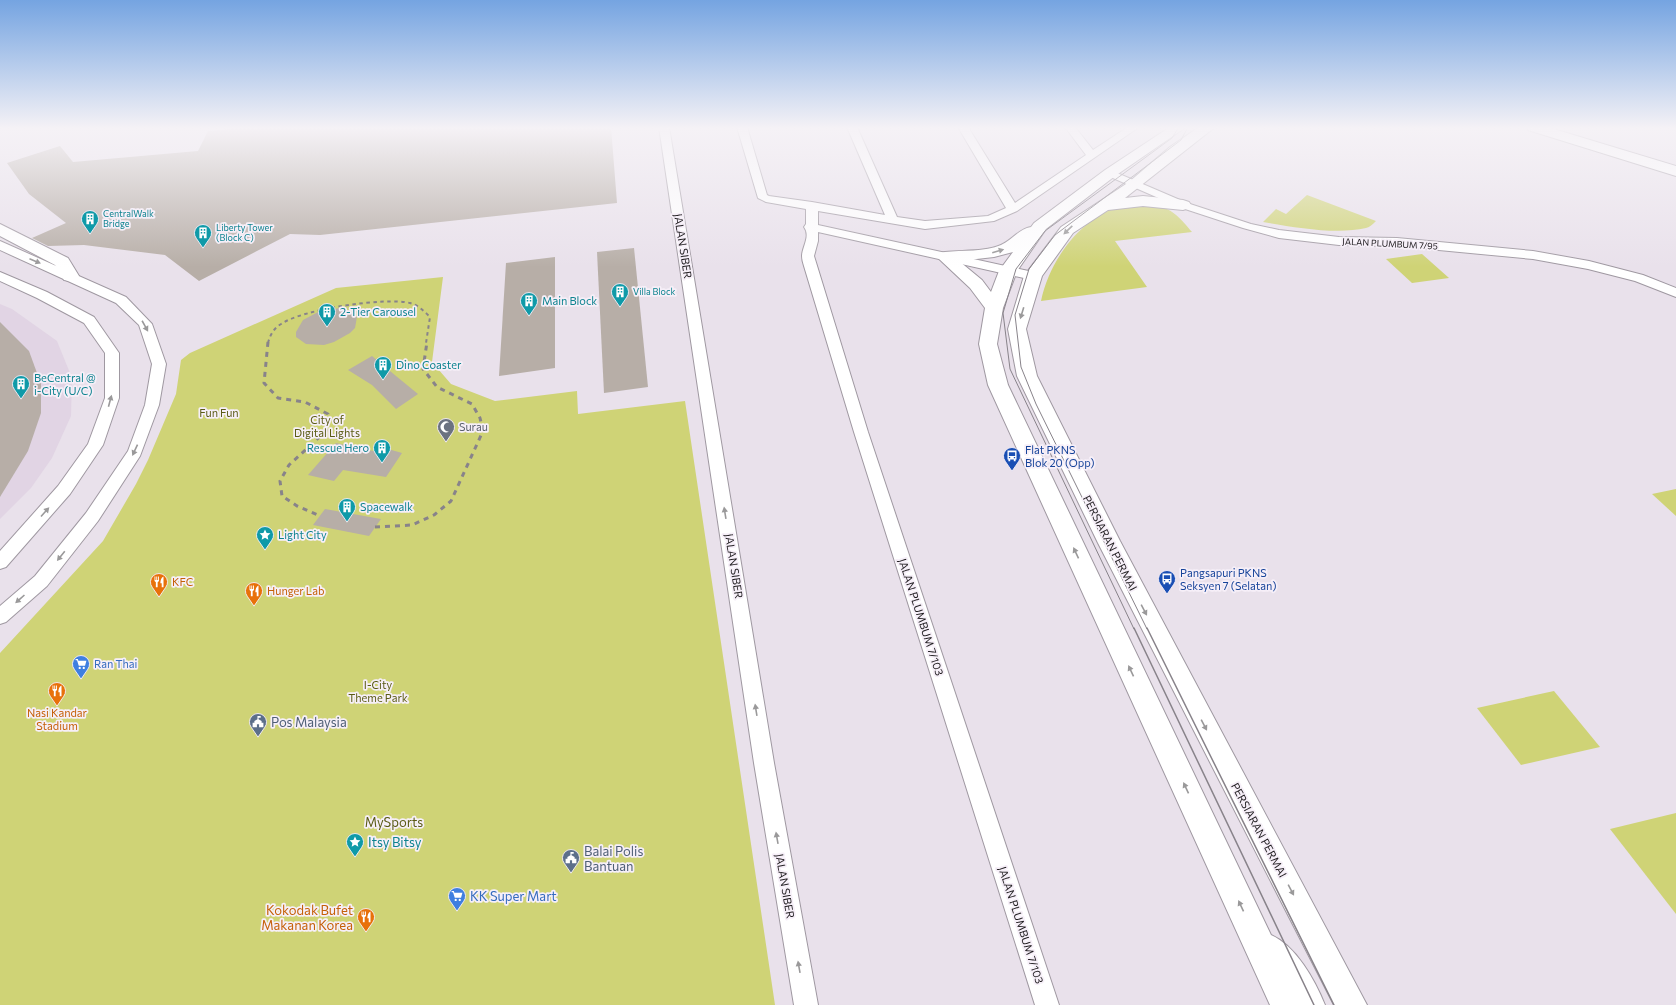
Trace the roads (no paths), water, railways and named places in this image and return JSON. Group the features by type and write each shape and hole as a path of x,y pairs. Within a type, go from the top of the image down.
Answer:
{"main road":[{"path":"945,257 994,252 1008,248 1109,174"},
{"name":"PERSIARAN PERMAI","path":"1147,174 1134,185 1099,207 1067,230 1033,276 1017,328 1027,376 1109,543 1351,1005"},
{"path":"1156,174 1154,176 1154,183 1167,198"},
{"path":"1099,207 1143,201 1183,205"},
{"path":"1041,225 1008,271 994,308 988,344 998,385 1287,1005"},
{"path":"3,236 62,262 70,276"},
{"path":"945,257 976,284 994,308"},
{"path":"1254,934 1284,964 1309,1005"}],"street":[{"name":"JALAN SIBER","path":"671,174 764,763 806,1005"},
{"path":"756,174 762,196 775,202 828,208 893,220 932,224 990,219 1013,209 1064,174"},
{"path":"873,174 893,220"},
{"path":"992,174 1013,209"},
{"name":"JALAN PLUMBUM 7/95","path":"1112,174 1134,185 1183,205 1247,226 1279,234 1340,241 1397,242 1533,255 1589,265 1639,278 1676,293"},
{"path":"812,206 817,228"},
{"path":"817,228 828,208"},
{"path":"817,228 1033,276"},
{"name":"JALAN PLUMBUM 7/103","path":"817,228 808,256 810,266 861,432 1047,1005"},
{"path":"0,276 42,295 89,320 112,353 112,398 95,445 64,490 0,562"},
{"path":"0,617 41,581 92,517 135,452 152,405 159,364 145,324 121,300 70,276"}],"tram line":[{"path":"1123,174 1045,231 1016,269 1003,313 1010,369 1134,629"},
{"path":"1136,174 1055,235 1029,269 1015,315 1021,367 1036,404 1147,629"},
{"path":"1134,628 1314,1005"},
{"path":"1147,628 1334,1005"}],"railway":[{"path":"268,343 276,328 292,319 325,309 364,303 382,302 410,303 423,310 430,317 426,343"},
{"path":"268,342 264,383 278,398 305,402 328,414 326,431 289,465 280,481 282,496 297,506 320,516"},
{"path":"375,527 412,525 434,515 451,501 483,431 480,418 472,404 437,387 423,369 427,342"}],"place":[{"name":"CentralWalk Bridge","path":"90,234"},
{"name":"Liberty Tower (Block C)","path":"203,248"},
{"name":"Villa Block","path":"620,307"},
{"name":"Main Block","path":"529,316"},
{"name":"2-Tier Carousel","path":"327,327"},
{"name":"Dino Coaster","path":"383,380"},
{"name":"BeCentral @ i-City (U/C)","path":"21,399"},
{"name":"Surau","path":"446,442"},
{"name":"Rescue Hero","path":"382,463"},
{"name":"Flat PKNS Blok 20 (Opp)","path":"1012,471"},
{"name":"Spacewalk","path":"347,522"},
{"name":"Light City","path":"265,550"},
{"name":"Pangsapuri PKNS Seksyen 7 (Selatan)","path":"1167,594"},
{"name":"KFC","path":"159,597"},
{"name":"Hunger Lab","path":"254,606"},
{"name":"Ran Thai","path":"81,679"},
{"name":"Nasi Kandar Stadium","path":"57,706"},
{"name":"Pos Malaysia","path":"258,737"},
{"name":"Itsy Bitsy","path":"355,857"},
{"name":"Balai Polis Bantuan","path":"571,873"},
{"name":"KK Super Mart","path":"457,911"},
{"name":"Kokodak Bufet Makanan Korea","path":"366,932"}],"park label":[{"name":"Fun Fun","path":"219,413"},
{"name":"City of Digital Lights","path":"327,426"},
{"name":"I-City Theme Park","path":"378,691"},
{"name":"MySports","path":"394,822"}]}
